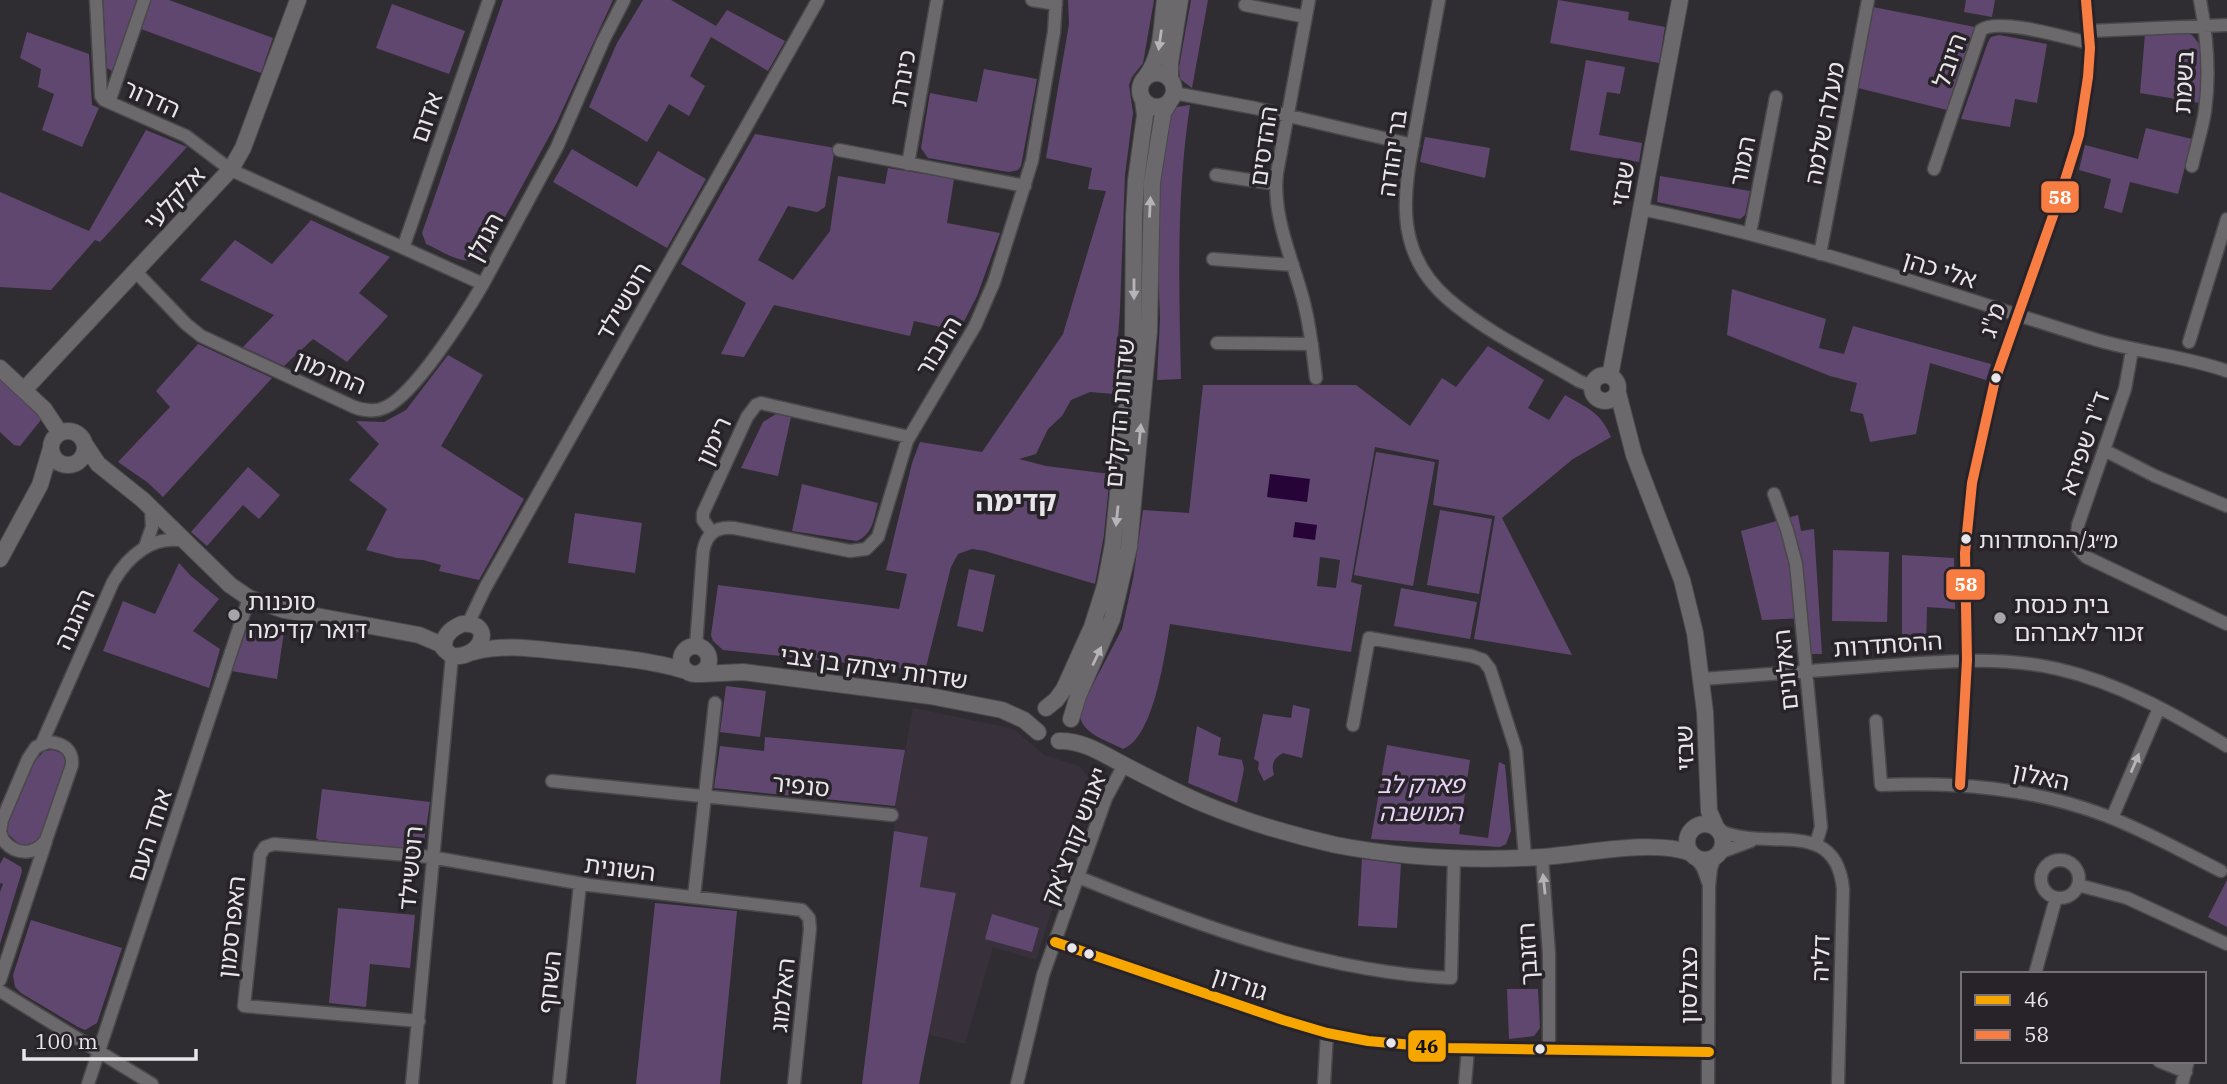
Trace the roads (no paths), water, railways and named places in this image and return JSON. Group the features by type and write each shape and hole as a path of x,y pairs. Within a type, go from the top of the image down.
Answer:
{"street":[{"name":"הדרור","path":"96,0 100,96 109,103 186,136 231,170"},
{"path":"109,103 144,0"},
{"name":"אלקלעי","path":"24,390 231,170 243,148 298,0"},
{"name":"אדום","path":"403,248 489,0"},
{"name":"הגולן","path":"231,170 483,284 556,147 603,40 624,0"},
{"name":"רוטשילד","path":"474,627 485,588 818,0"},
{"name":"כינרת","path":"908,164 937,0"},
{"path":"1032,0 1056,2"},
{"name":"שדרות הדקלים","path":"1045,709 1064,689 1092,627 1105,586 1113,544 1132,351 1134,217 1145,115 1140,87 1156,58 1165,0"},
{"name":"שדרות הדקלים","path":"1071,721 1112,619 1129,547 1149,331 1152,182 1163,113 1171,92 1170,63 1181,0"},
{"name":"ההדסים","path":"1309,0 1276,184 1278,211 1305,306 1316,379"},
{"name":"בר יהודה","path":"1439,0 1407,177 1405,216 1413,251 1432,282 1449,300 1482,324 1592,386"},
{"name":"שבזי","path":"1610,376 1680,0"},
{"name":"מעלה שלמה","path":"1820,254 1868,0"},
{"name":"מ\"ג","path":"1967,660 1964,585 1972,483 1986,414 2016,315 2061,193 2079,135 2088,77 2086,0"},
{"name":"בשמת","path":"2192,166 2206,94 2204,26 2200,0"},
{"name":"התבור","path":"712,533 728,528 844,551 866,549 875,542 909,437 980,316 997,276 1033,155 1048,72 1056,2"},
{"path":"1245,5 1306,17"},
{"name":"היובל","path":"1934,169 1981,30 1987,25 2005,25 2089,37"},
{"path":"2089,37 2227,25"},
{"path":"1146,78 1158,73 1171,92 1288,115 1412,145"},
{"path":"1143,100 1149,106 1157,108 1171,92"},
{"name":"המור","path":"1750,233 1776,97"},
{"path":"839,150 1025,186"},
{"path":"1216,175 1276,184"},
{"name":"אלי כהן","path":"1641,209 1750,233 2132,350 2227,371"},
{"path":"2189,342 2224,241 2227,219"},
{"path":"1213,259 1293,265"},
{"name":"החרמון","path":"136,272 201,336 354,407 366,410 383,408 404,395 454,331 483,284"},
{"path":"1217,343 1312,344"},
{"name":"ד\"ר שפירא","path":"2132,350 2126,386 2076,532 2075,542 2080,552 2227,624"},
{"path":"0,368 49,415 60,433"},
{"path":"1610,376 1617,383 1618,393 1609,401 1601,401 1593,394 1592,386 1600,377 1610,376"},
{"name":"שבזי","path":"1618,393 1624,424 1637,465 1682,580 1695,633 1702,679 1709,811 1718,829"},
{"name":"שבזי","path":"1601,401 1611,408 1624,424"},
{"name":"רימון","path":"696,649 703,552 712,533 703,513 747,418 756,405 909,437"},
{"path":"0,559 40,485 55,438 68,431 76,433 100,465 151,507 230,585 249,598 284,610 419,635 436,635 459,625 474,627 523,648"},
{"path":"40,485 52,473 84,454 84,443"},
{"path":"51,448 56,460 71,464 87,462 100,465"},
{"path":"2104,450 2155,476 2227,506"},
{"name":"האלונים","path":"1773,494 1794,554 1821,827 1816,844"},
{"path":"145,547 152,527 151,507"},
{"path":"145,547 168,540 185,541"},
{"name":"ההגנה","path":"33,879 30,861 3,840 1,824 29,755 42,743 114,582 128,561 145,547"},
{"name":"אחד העם","path":"88,1084 249,598"},
{"path":"473,652 481,641 474,627"},
{"path":"449,653 444,642 450,631"},
{"path":"419,635 440,644 449,653 464,656 495,648 523,648 645,661 683,670 692,675 701,674 708,665 696,649"},
{"path":"1353,725 1369,638 1483,660 1490,670 1516,746 1525,857"},
{"path":"645,661 696,649"},
{"path":"683,670 680,660 696,649"},
{"name":"שדרות יצחק בן צבי","path":"696,649 743,672"},
{"name":"רוטשילד","path":"412,1084 449,653"},
{"path":"1960,785 1967,660"},
{"name":"ההסתדרות","path":"1702,679 1967,660 2008,662 2058,669 2115,687 2227,746"},
{"name":"שדרות יצחק בן צבי","path":"701,674 743,672 897,690 998,709 1045,709"},
{"path":"694,897 715,703"},
{"path":"1087,746 1078,737 1067,712 1060,707 1045,709 1037,718 1038,732 1048,741 1072,741 1087,746 1206,805 1291,834 1361,849 1454,858 1542,857 1647,848 1674,849 1704,860 1755,840"},
{"path":"2112,818 2159,708"},
{"name":"שדרות יצחק בן צבי","path":"998,709 1024,720 1038,732"},
{"path":"0,980 72,765 72,756 57,737 55,716"},
{"path":"1059,741 1068,735 1071,721"},
{"name":"האלון","path":"1876,721 1881,785 1960,785 2036,794 2112,818 2221,871"},
{"path":"42,743 52,742 65,747"},
{"name":"יאנוש קורצ'אק","path":"1017,1084 1041,984 1055,942 1106,798 1124,765"},
{"name":"סנפיר","path":"552,781 892,815"},
{"name":"שבזי","path":"1691,830 1705,803 1708,789"},
{"path":"1647,848 1672,841 1705,823 1755,840 1792,840 1816,844"},
{"path":"1717,855 1723,842 1718,829"},
{"path":"1691,830 1687,844 1693,856"},
{"path":"17,850 36,850 48,836"},
{"name":"האפרסמון","path":"419,1021 244,1006 260,855 265,847 274,844 431,857"},
{"name":"דליה","path":"1816,844 1834,858 1840,871 1843,889 1838,1084"},
{"name":"כצנלסון","path":"1708,1084 1709,886 1711,868 1717,855"},
{"name":"כצנלסון","path":"1693,856 1703,868 1709,886"},
{"name":"השונית","path":"431,857 580,884 791,907 804,911"},
{"name":"רוזנבך","path":"1542,857 1549,954 1549,1050"},
{"path":"1078,877 1184,917 1315,958 1382,972 1451,978 1454,858"},
{"path":"2059,860 2070,863 2077,871 2078,885 2071,895 2056,898 2046,893 2040,883 2041,872 2048,863 2059,860"},
{"name":"השחף","path":"559,1084 580,884"},
{"path":"2078,885 2127,898 2227,944"},
{"path":"2036,972 2056,898"},
{"name":"האלמוג","path":"794,1084 810,929 809,918 804,911"},
{"name":"גורדון","path":"1055,942 1327,1033 1387,1044 1468,1049 1709,1052"},
{"path":"0,991 152,1084"},
{"path":"1324,1084 1327,1033"},
{"path":"1465,1084 1468,1049"},
{"path":"2164,1063 2185,1072"}],"place":[{"name":"מ״ג/ההסתדרות","path":"1966,539"},
{"name":"סוכנות דואר קדימה","path":"234,615"},
{"name":"בית כנסת זכור לאברהם","path":"2000,618"}],"district":[{"name":"קדימה","path":"1016,500"}],"park label":[{"name":"פארק לב המושבה","path":"1421,798"}]}
